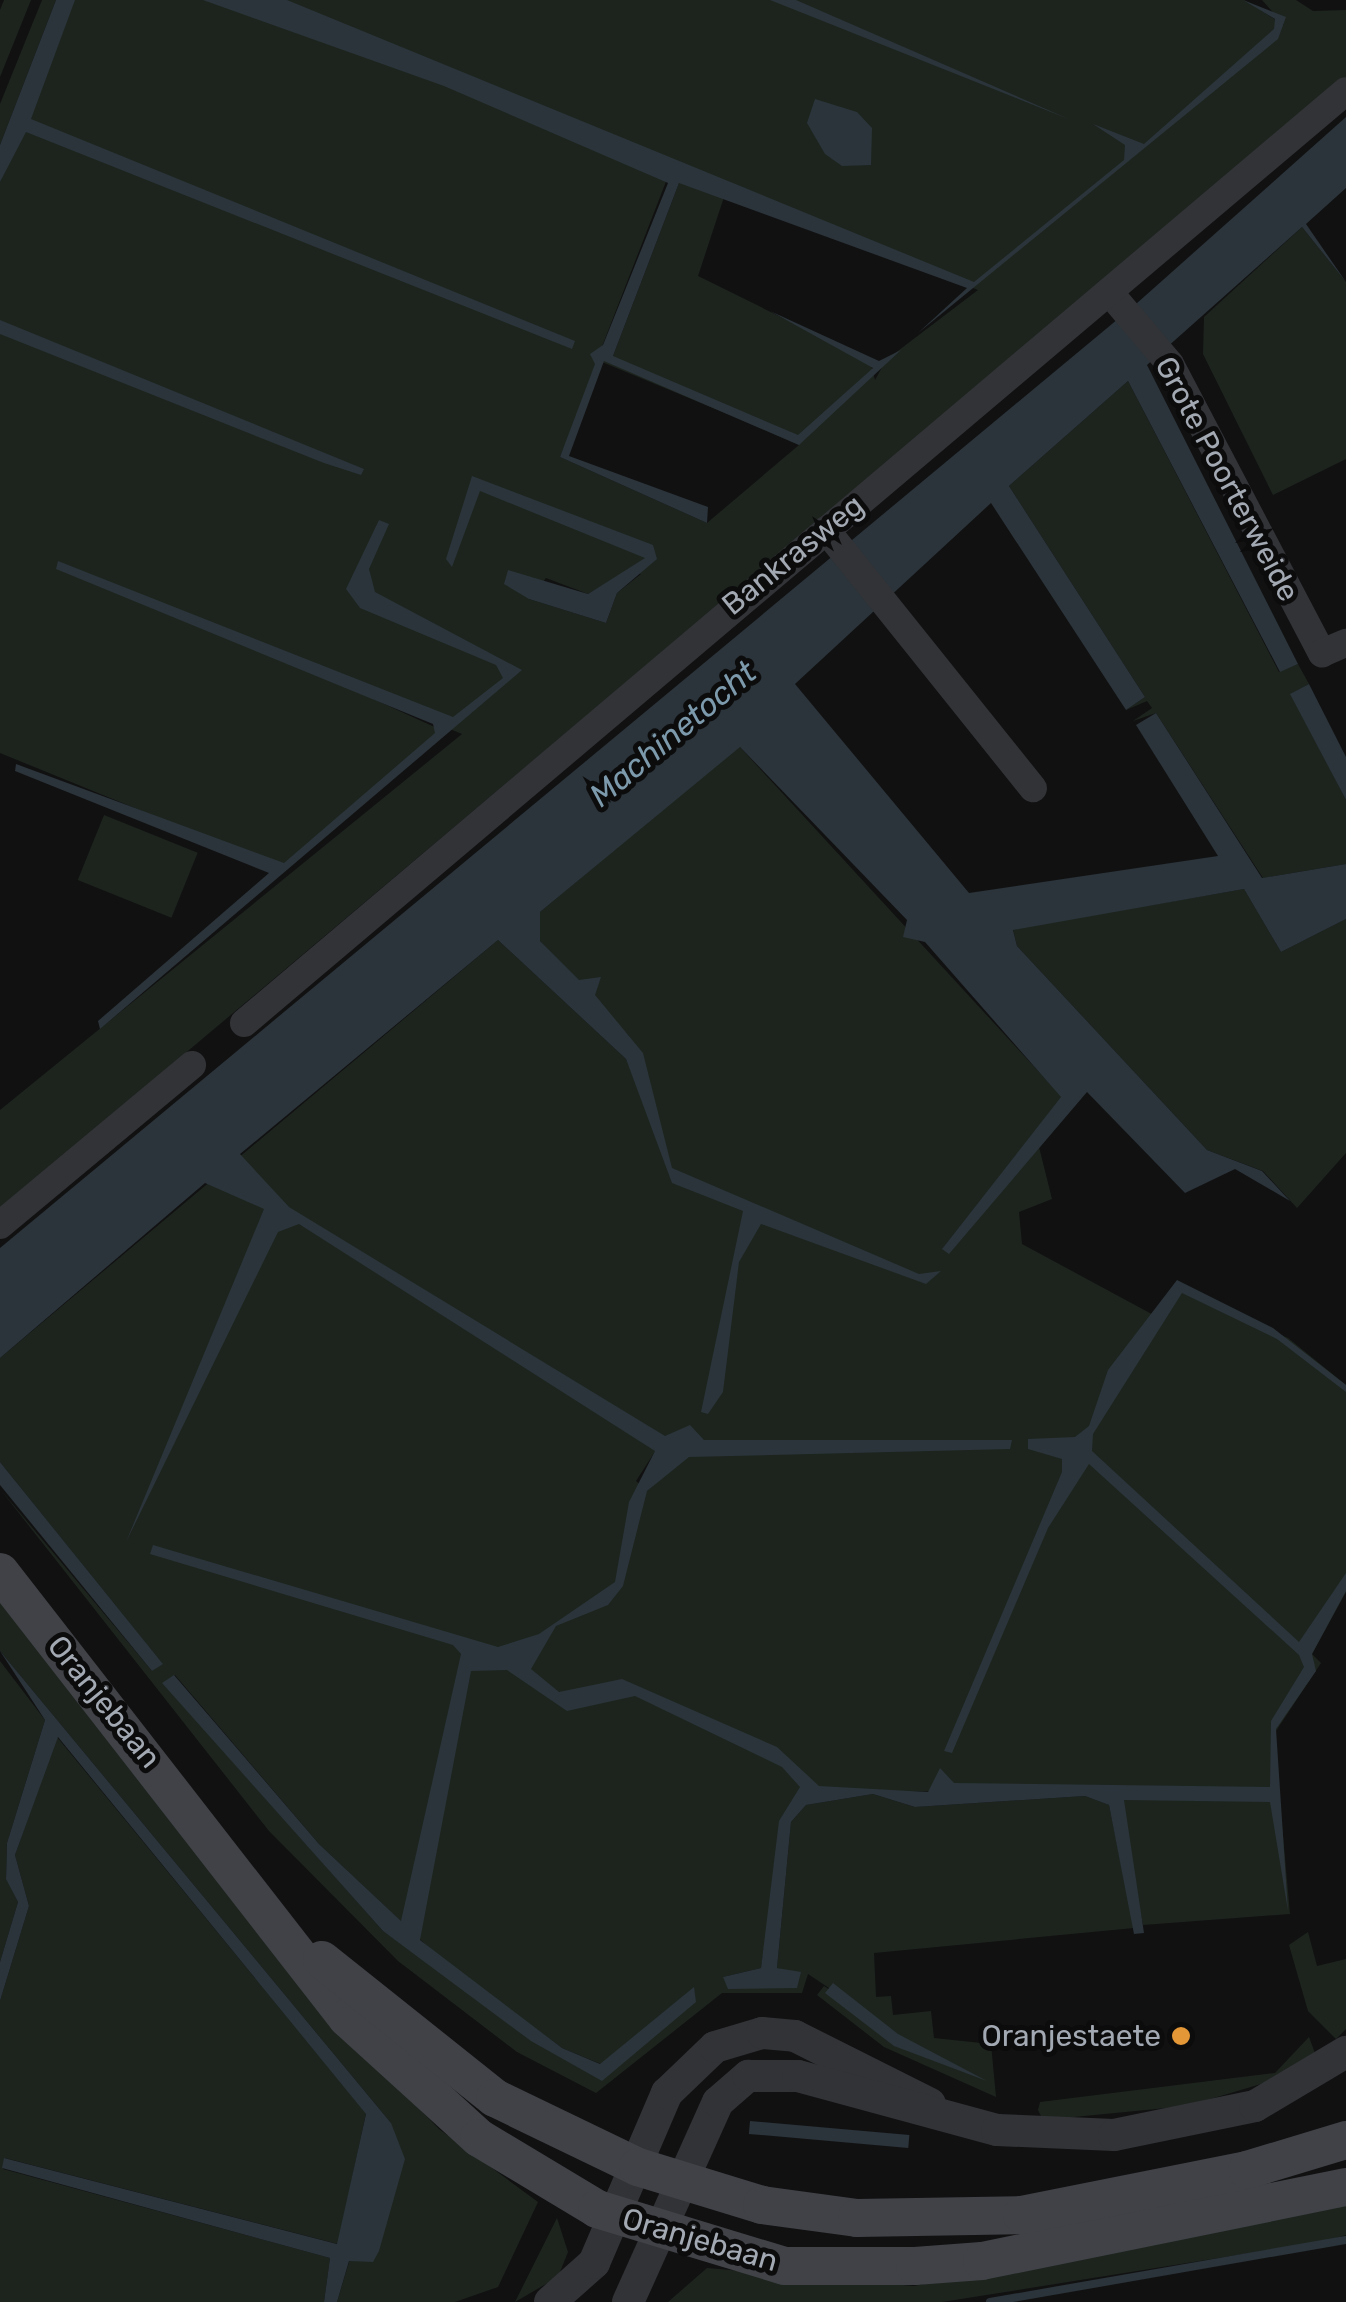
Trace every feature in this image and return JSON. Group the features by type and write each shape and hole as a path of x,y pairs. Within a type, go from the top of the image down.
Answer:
{"main road":[{"name":"Oranjebaan","path":"0,1572 282,1926 347,2018 440,2108 525,2170 616,2217 661,2236 785,2266 948,2264 1346,2187"},
{"name":"Oranjebaan","path":"282,1926 495,2098 638,2166 687,2182 857,2218 957,2220 1115,2200 1346,2140"}],"street":[{"name":"Bankrasweg","path":"244,1023 1116,300 1346,91"},
{"name":"Grote Poorterweide","path":"1116,300 1170,364 1322,652 1346,643"},
{"path":"833,538 892,604 1032,788"},
{"path":"0,1225 192,1065"},
{"path":"557,2301 594,2263 687,2068 728,2040 762,2033 811,2042 954,2119"},
{"path":"628,2302 687,2182 718,2102 764,2072 954,2119 1056,2137 1158,2130 1284,2096 1346,2052"}],"shaded area":[{"path":"4,0 31,0 0,77 0,10"},
{"path":"42,0 56,0 0,145 0,104"},
{"path":"74,0 1244,0 1284,25 1262,0 1296,0 1313,11 1346,10 1346,77 0,1209 0,1110 462,734 321,675 441,730 282,868 0,753 0,182","holes":["674,161 679,183 613,356 596,362","726,191 978,290 886,360 875,380 870,361 698,276","602,362 799,445 707,523 560,457","628,570 641,574 617,593 606,623 529,599 546,578 588,594"]},
{"path":"1302,227 1346,282 1346,459 1273,495 1203,354 1204,317"},
{"path":"1128,381 1279,672 1298,664 1309,684 1291,694 1346,800 1346,864 1263,878 1156,713 1133,721 1152,708 1147,701 1126,710 1145,697 1009,486"},
{"path":"739,746 1062,1097 943,1248 949,1253 1039,1147 1052,1199 1019,1212 1022,1244 1159,1318 1176,1290 1288,1338 1346,1385 1346,1592 1312,1654 1321,1663 1274,1734 1290,1914 1143,1925 1116,1793 877,1791 797,1800 780,1838 761,1968 723,1977 799,1973 777,1968 791,1822 806,1805 873,1794 915,1807 1085,1796 1109,1805 1134,1928 874,1953 876,1997 891,1996 893,2015 931,2011 934,2038 991,2044 996,2097 884,2047 817,1995 824,1986 898,2034 808,1974 802,1993 722,1993 596,2093 517,2052 398,1961 269,1831 0,1489 152,1671 162,1663 0,1462 0,1358 498,940 626,1059 654,1125 629,1036 540,941 540,912","holes":["665,1436 704,1440 647,1491 636,1481","175,1675 319,1844 440,1958 562,2048 601,2064 601,2080 383,1931 163,1683"]},
{"path":"104,815 198,853 171,918 78,880"},
{"path":"1244,889 1281,952 1346,919 1346,1153 1297,1208 1263,1171 1207,1150 1017,946 1013,929"},
{"path":"0,1602 328,2015 439,2129 538,2202 498,2287 455,2302 337,2302 391,2123 0,1651"},
{"path":"0,1661 45,1720 7,1843 6,1878 18,1902 0,1962"},
{"path":"57,1737 366,2113 338,2244 5,2158 3,2169 330,2258 324,2302 0,2302 0,2001 29,1906 15,1855"},
{"path":"1308,1932 1317,1966 1346,1959 1346,2029 1336,2039 1308,2011 1289,1945"},
{"path":"1309,2037 1316,2056 1271,2081 1187,2106 1043,2120 1038,2110 1040,2102 1275,2073"},
{"path":"1346,2201 1346,2235 1326,2241 942,2302 668,2302 707,2268 914,2286"},
{"path":"557,2218 568,2252 558,2277 515,2302"}],"water":[{"path":"56,0 75,0 31,119 575,341 572,349 26,132 0,182 0,145"},
{"path":"203,0 287,0 974,282 1124,160 1125,145 1093,124 1144,144 1274,29 1275,19 1243,0 1286,17 1278,39 918,333 967,288 679,183 613,356 798,435 873,368 770,311 879,361 901,350 799,445 604,361 569,456 708,507 707,523 560,457 595,364 590,354 603,345 668,183 444,86"},
{"path":"770,0 796,0 1071,120"},
{"path":"815,99 857,112 872,128 871,165 842,166 825,154 807,123"},
{"name":"Machinetocht","path":"1346,117 1346,188 1306,224 1346,282 1302,227 1147,365 1298,664 1280,672 1128,381 1009,486 1145,697 1126,710 991,503 795,684 969,893 1218,856 1136,725 1156,713 1262,878 1346,864 1346,919 1281,952 1244,889 1013,930 1017,946 1207,1150 1262,1171 1290,1201 1235,1169 1185,1193 1087,1092 949,1254 942,1249 1061,1097 925,942 903,937 907,920 740,747 540,912 540,941 579,980 601,977 595,995 643,1053 672,1168 919,1274 941,1271 926,1284 761,1224 739,1262 723,1392 708,1414 701,1412 743,1211 672,1183 626,1059 498,940 240,1154 289,1207 665,1436 690,1425 704,1440 1012,1440 1010,1449 689,1457 647,1491 623,1586 608,1605 556,1626 531,1669 559,1692 622,1679 777,1747 819,1786 928,1792 940,1768 954,1783 1270,1787 1271,1721 1304,1667 1299,1655 1089,1464 1048,1528 952,1753 944,1751 1062,1472 1062,1459 1028,1449 1028,1439 1075,1437 1089,1426 1108,1370 1177,1280 1273,1328 1346,1385 1346,1392 1277,1339 1182,1293 1093,1434 1092,1451 1299,1642 1346,1573 1346,1591 1312,1654 1316,1671 1276,1729 1288,1911 1270,1802 1124,1800 1144,1933 1134,1934 1109,1805 1085,1796 915,1807 873,1794 806,1805 791,1822 777,1968 801,1972 797,1988 728,1989 723,1977 761,1968 779,1821 800,1787 782,1767 635,1696 567,1711 507,1670 471,1671 420,1940 562,2048 600,2064 694,1987 696,2002 602,2081 531,2041 383,1931 162,1683 174,1675 319,1844 401,1921 461,1654 453,1645 150,1554 153,1545 498,1647 539,1634 615,1582 629,1502 655,1451 299,1224 278,1232 126,1542 264,1209 205,1183 0,1358 0,1248 1136,304"},
{"path":"0,320 364,469 361,475 324,463 0,334"},
{"path":"472,476 653,545 657,559 617,593 606,623 529,599 504,584 508,570 588,594 645,558 480,491 452,567 446,559"},
{"path":"379,520 389,524 369,569 375,592 522,670 100,1029 98,1021 269,873 15,771 16,764 284,863 435,733 433,724 56,569 58,561 453,717 503,678 496,665 360,608 346,589"},
{"path":"1309,684 1346,757 1346,800 1290,694"},
{"path":"0,1462 163,1664 152,1671 0,1485"},
{"path":"0,1651 391,2123 405,2159 379,2251 373,2262 349,2261 337,2302 324,2302 330,2258 2,2168 4,2158 337,2244 366,2114 58,1737 15,1855 29,1906 0,2001 0,1962 18,1902 6,1879 7,1843 45,1720"},
{"path":"833,1983 898,2034 987,2081 894,2046 825,1993"},
{"path":"750,2121 909,2135 908,2148 749,2134"}],"waterway":[{"path":"990,2302 1346,2240"}],"place":[{"name":"Oranjestaete","path":"1181,2036"}]}
